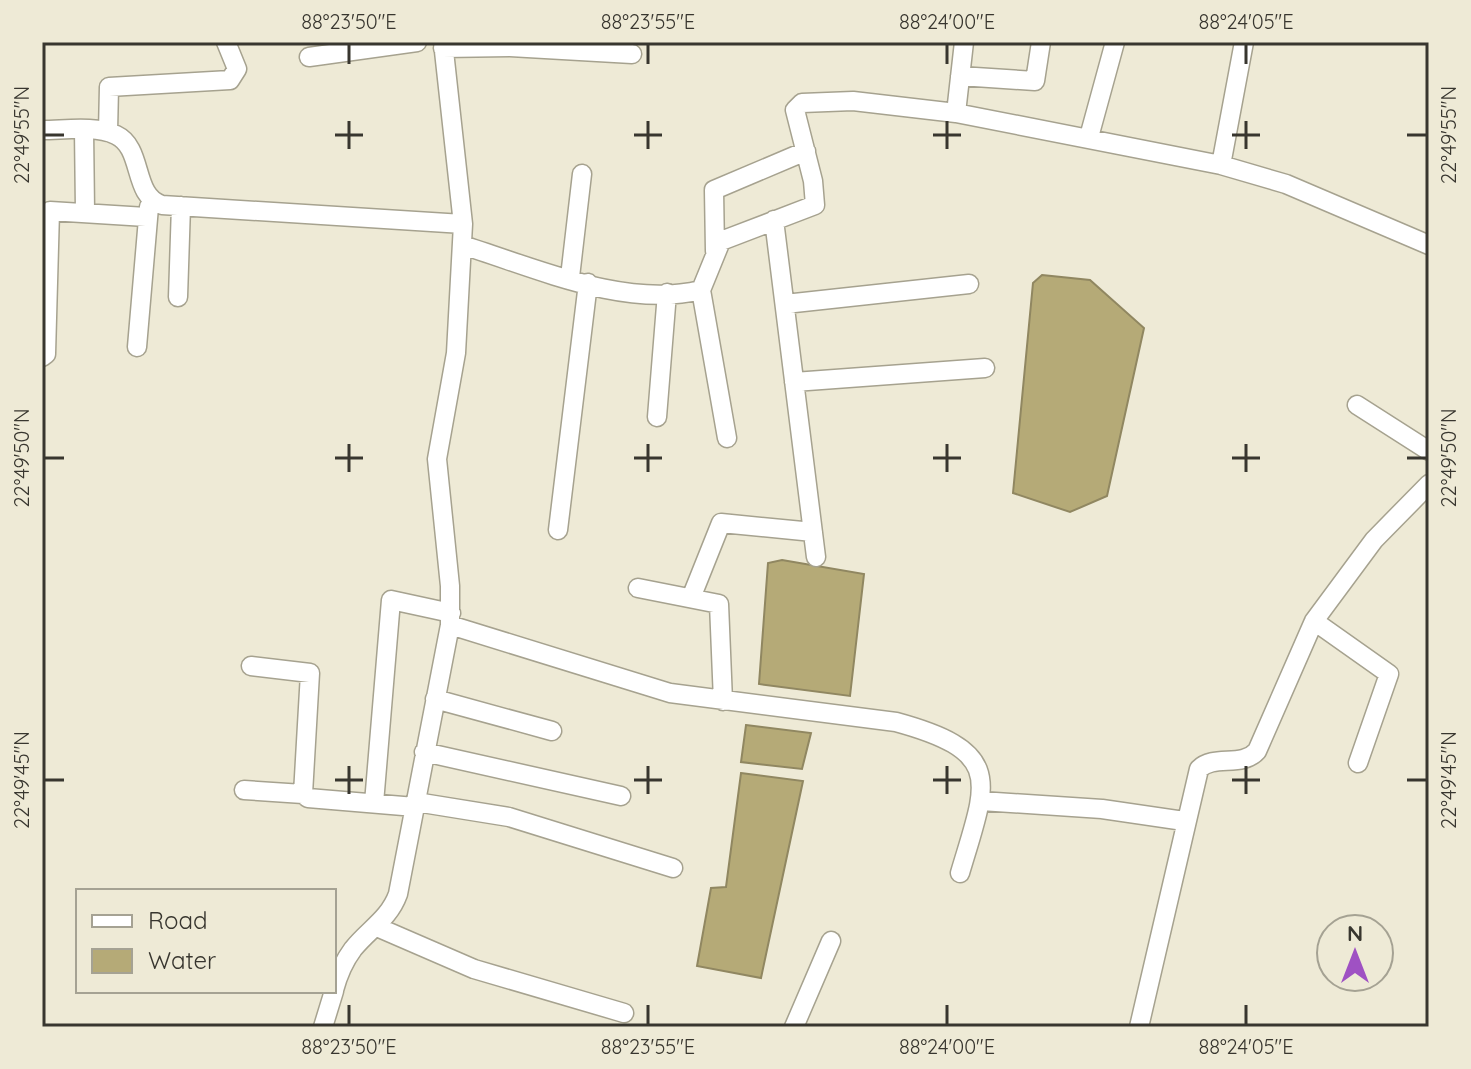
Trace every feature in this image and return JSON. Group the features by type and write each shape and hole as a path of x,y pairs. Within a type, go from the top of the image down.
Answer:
{"street":[{"path":"108,132 109,87 230,80 237,69 226,42"},
{"path":"309,57 417,42"},
{"path":"956,113 964,42"},
{"path":"960,76 1035,81 1041,42"},
{"path":"1089,137 1115,42"},
{"path":"1221,165 1244,42"},
{"path":"336,986 354,947 377,927 394,906 398,894 450,619 437,459 456,353 463,224 443,45 632,54"},
{"path":"715,251 728,237 815,205 806,151 794,114 802,103 853,101 956,113 1221,165 1286,184 1429,245"},
{"path":"42,130 108,132 121,138 132,152 148,209 137,347"},
{"path":"84,130 85,211"},
{"path":"727,438 701,290 715,251 714,190 806,151"},
{"path":"558,530 579,280 582,174"},
{"path":"42,357 46,354 50,211 181,206 463,224"},
{"path":"178,297 181,206"},
{"path":"774,220 816,557"},
{"path":"462,245 579,280 667,293 701,290"},
{"path":"785,304 969,284"},
{"path":"657,417 667,293"},
{"path":"794,382 985,368"},
{"path":"1357,405 1429,451"},
{"path":"1139,1027 1184,821 1202,765 1246,759 1257,751 1314,621 1374,540 1429,484"},
{"path":"691,598 721,523 813,532"},
{"path":"638,588 719,604 723,701"},
{"path":"374,803 391,600 656,690 896,722 926,732 971,757 978,765 981,801 960,873"},
{"path":"1314,621 1389,674 1358,763"},
{"path":"251,666 310,673 303,794"},
{"path":"435,699 552,731"},
{"path":"424,752 621,796"},
{"path":"244,790 303,794 308,798 415,804 509,817 673,868"},
{"path":"981,801 1102,809 1184,821"},
{"path":"377,927 484,973 624,1013"},
{"path":"794,1027 831,941"},
{"path":"323,1027 333,993"}],"water":[{"path":"1042,275 1090,280 1144,328 1107,496 1070,512 1013,493 1033,283"},
{"path":"782,560 864,574 850,696 759,684 768,563"},
{"path":"746,725 811,733 802,769 741,762"},
{"path":"741,773 803,781 761,978 697,966 711,888 726,887"}]}
